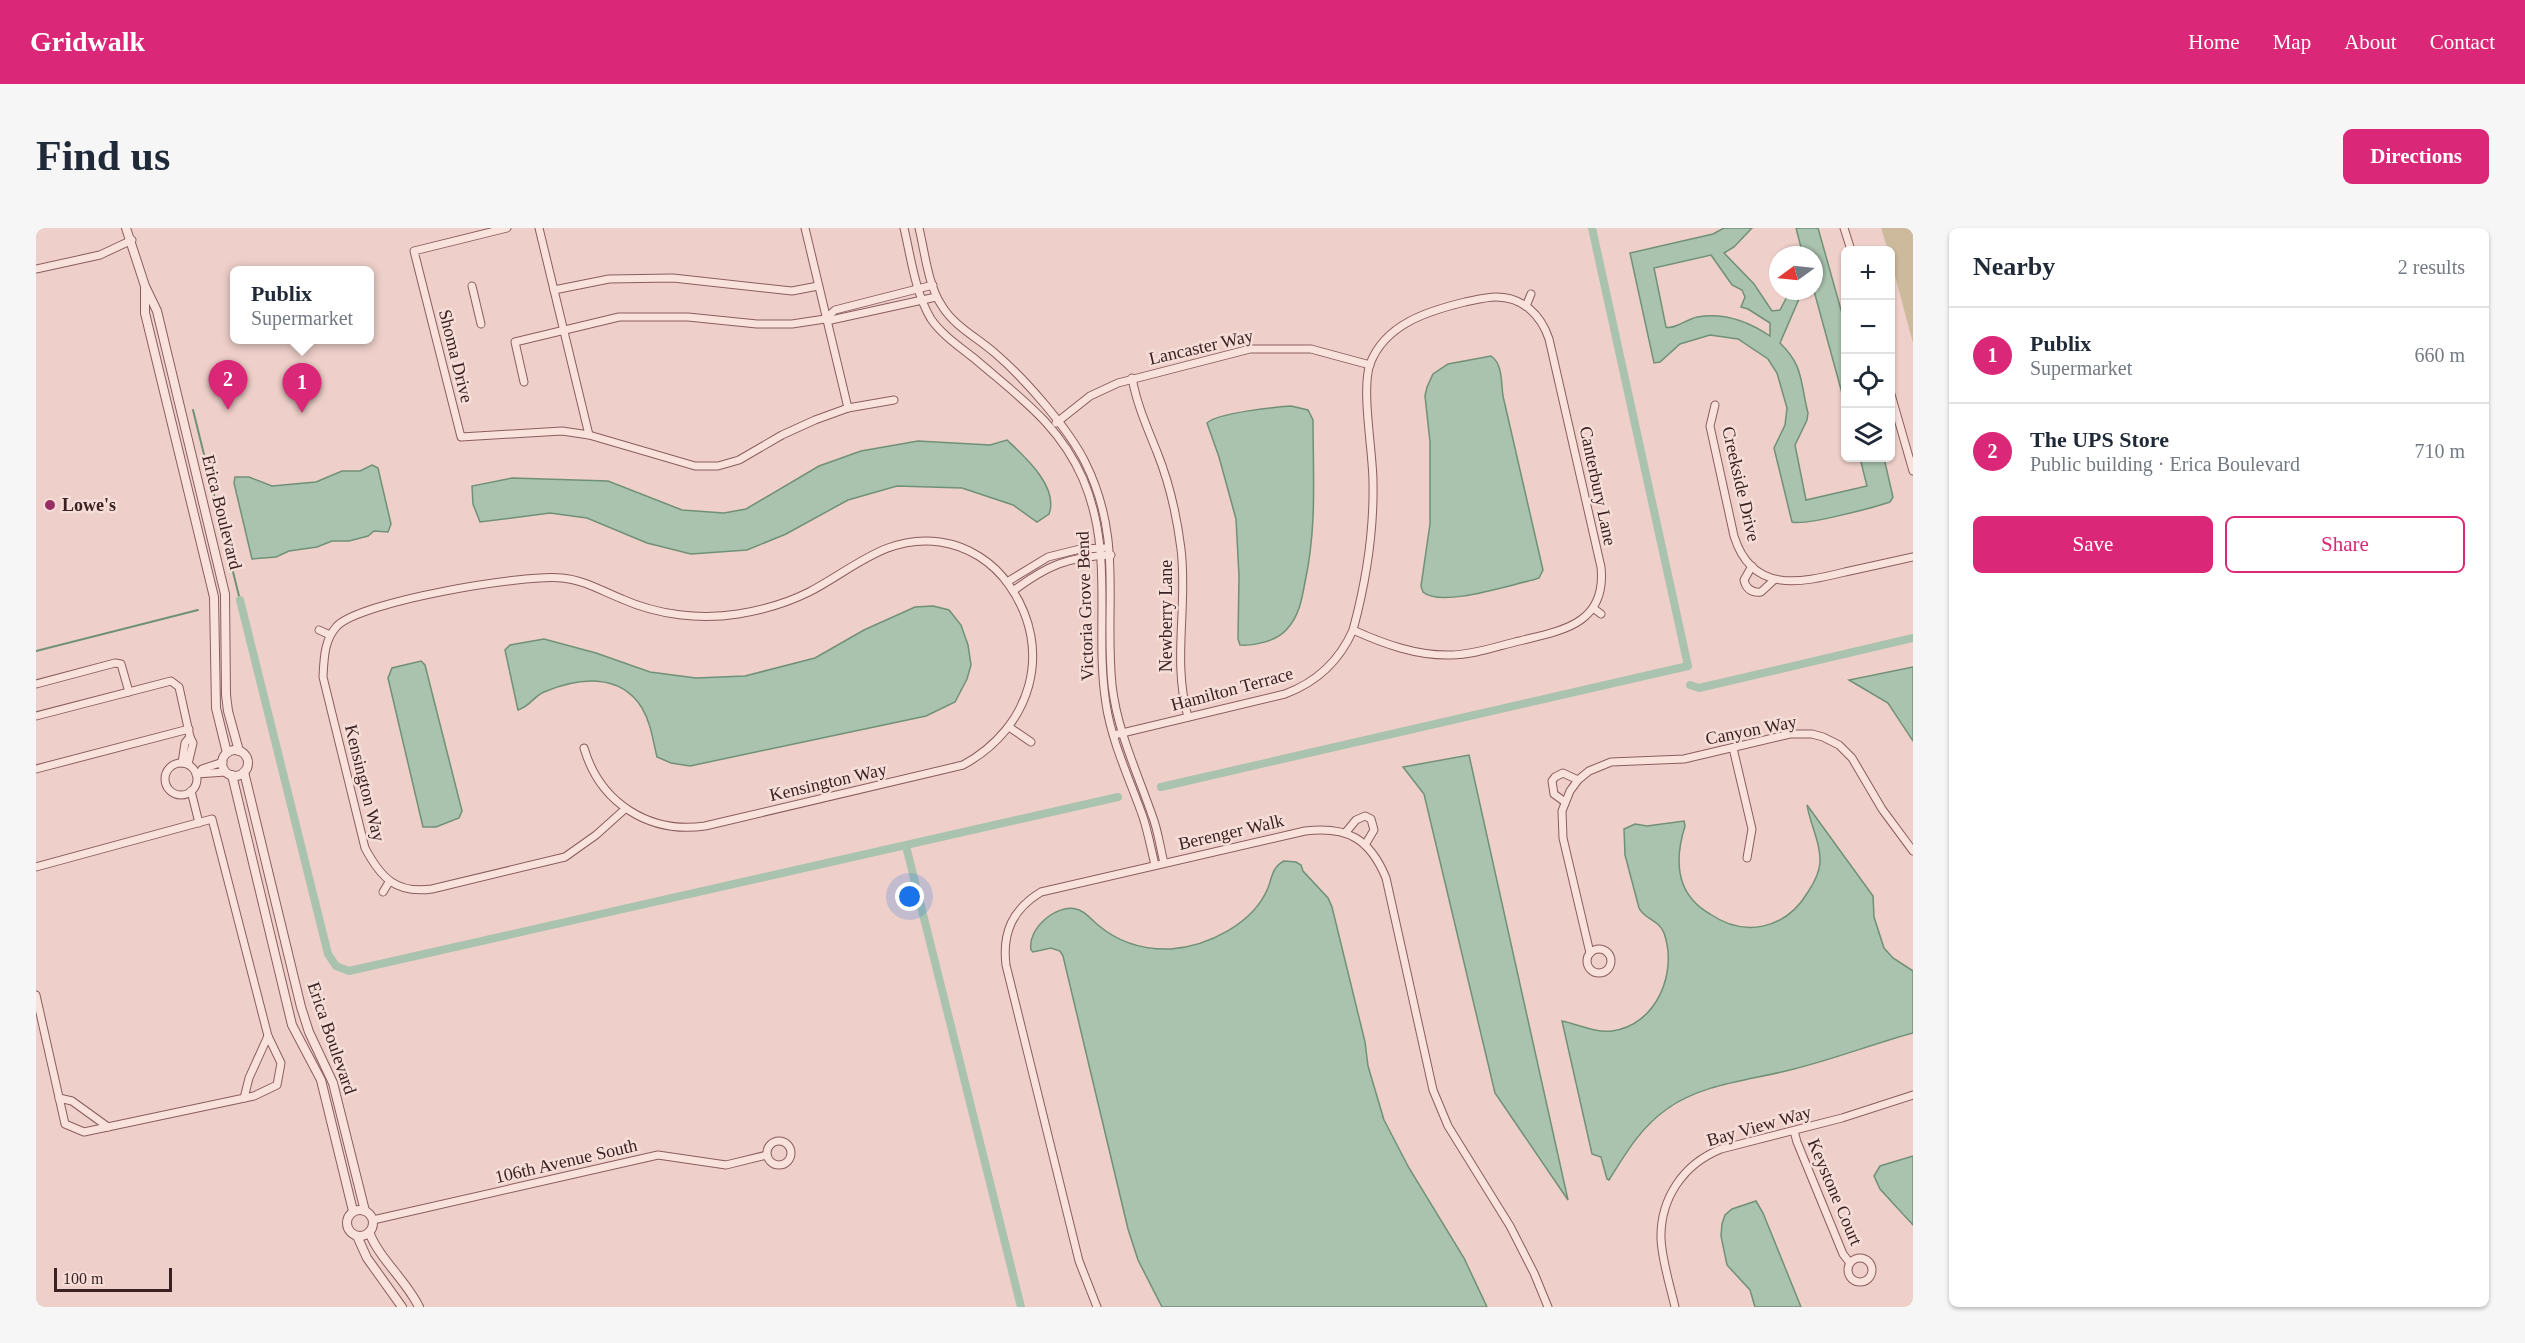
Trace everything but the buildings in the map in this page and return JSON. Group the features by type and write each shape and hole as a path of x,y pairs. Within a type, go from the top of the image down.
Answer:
{"street":[{"name":"Erica Boulevard","path":"126,228 132,240 145,286 157,311 225,594 226,695 239,751"},
{"name":"Shoma Drive","path":"507,228 414,251 461,437 562,430 589,435 695,466 718,466 738,460 782,435 848,408 894,399"},
{"path":"539,228 589,435"},
{"path":"805,228 848,408"},
{"name":"Victoria Grove Bend","path":"904,228 922,301 933,321 943,332 1055,424 1084,481 1096,520 1101,552 1103,675 1106,706 1144,820 1155,865"},
{"name":"Victoria Grove Bend","path":"919,228 936,297 953,320 1021,377 1085,461 1096,487 1108,526 1111,551 1112,685 1122,732 1153,818 1164,863"},
{"path":"1844,228 1850,246"},
{"path":"36,269 100,255 132,240"},
{"path":"554,290 609,279 662,278 792,291 818,286"},
{"path":"825,319 832,310 933,285"},
{"name":"Erica Boulevard","path":"145,286 145,313 214,597 216,708 227,753"},
{"name":"Shoma Drive","path":"472,286 481,324"},
{"path":"1370,365 1392,334 1424,313 1496,297 1506,298 1526,306 1531,294"},
{"path":"524,382 515,342 619,317 688,317 757,324 792,324 831,320 936,297"},
{"name":"Canterbury Lane","path":"1526,306 1540,320 1549,339 1582,480 1602,578 1598,598 1593,608"},
{"name":"Lancaster Way","path":"1055,424 1090,396 1132,378 1250,349 1311,349 1370,365"},
{"name":"Hamilton Terrace","path":"1114,735 1298,689 1332,665 1344,649 1353,630 1366,572 1373,513 1372,453 1367,394 1370,365"},
{"name":"Newberry Lane","path":"1132,378 1140,413 1161,462 1177,523 1183,575 1180,681 1188,717"},
{"name":"Creekside Drive","path":"1714,405 1710,426 1734,536 1741,552 1752,566 1774,580 1809,581 1913,557"},
{"path":"1895,408 1913,471"},
{"name":"Kensington Way","path":"389,882 376,868 365,848 323,677 324,656 330,635 351,616 394,603 464,588 550,577 578,581 624,600 665,612 707,616 750,612 791,600 865,558 884,549 912,542 940,542 967,550 991,564 1013,591 1029,626 1033,656 1029,686 1021,707 1009,727 988,748 963,765 705,826 677,828 663,826 637,817 625,809"},
{"path":"1007,582 1048,557 1080,549 1101,552"},
{"path":"1013,591 1048,567 1062,561 1111,551"},
{"name":"Creekside Drive","path":"1752,566 1744,580 1748,589 1761,591 1774,580"},
{"path":"1353,630 1412,651 1453,656 1569,628 1587,616 1593,608 1601,614"},
{"path":"319,630 330,635"},
{"path":"36,684 115,663 121,664 129,692"},
{"path":"36,716 171,681 179,687 193,743 185,764"},
{"path":"1009,727 1031,742"},
{"path":"36,769 190,733"},
{"name":"Canyon Way","path":"1590,953 1561,824 1565,802 1578,780 1589,771 1611,762 1674,760 1800,733 1812,734 1832,741 1852,758 1882,809 1913,851"},
{"path":"383,892 389,882 412,890 432,889 565,857 596,835 625,809 598,780 584,748"},
{"path":"1733,748 1752,830 1746,858"},
{"path":"185,764 169,768 166,773 166,783 177,794 187,794 191,791 197,782 198,774 202,769 223,762 227,753 239,751 248,760 244,772 237,775 198,774 185,764"},
{"path":"223,762 229,773"},
{"name":"Erica Boulevard","path":"244,772 301,1007 309,1032 333,1083 365,1211"},
{"name":"Erica Boulevard","path":"229,773 292,1025 321,1080 353,1211"},
{"name":"Canyon Way","path":"1565,802 1554,794 1552,780 1563,773 1578,780"},
{"path":"191,791 199,823"},
{"path":"1346,832 1359,818 1365,816 1371,819 1374,830 1365,845"},
{"path":"36,867 212,819 268,1036 280,1063 277,1085 254,1096 84,1132 64,1124 36,995"},
{"name":"Berenger Walk","path":"1097,1307 1079,1261 1006,964 1005,939 1014,916 1022,906 1041,892 1324,828 1346,832 1365,845 1378,860 1386,878 1433,1090 1448,1126 1519,1244 1548,1307"},
{"path":"244,1098 249,1078 268,1036"},
{"name":"Bay View Way","path":"1675,1307 1661,1240 1663,1215 1667,1201 1679,1179 1711,1153 1913,1095"},
{"path":"59,1098 72,1101 108,1127"},
{"name":"Keystone Court","path":"1794,1131 1843,1254 1850,1263"},
{"name":"106th Avenue South","path":"373,1220 658,1155 726,1165 767,1155"},
{"path":"402,1307 367,1258 357,1236 347,1227 347,1218 353,1211 365,1211 373,1220 369,1232 374,1243 398,1274 418,1307"},
{"path":"357,1236 369,1232"}],"shaded area":[{"path":"1724,228 1752,228 1734,247 1724,253 1754,284 1772,311 1780,310 1785,300 1799,300 1780,343 1788,351 1797,367 1808,413 1795,445 1806,500 1867,486 1861,462 1885,462 1893,497 1890,502 1825,519 1792,522 1774,448 1785,425 1787,408 1777,373 1768,359 1738,339 1710,335 1680,344 1660,362 1654,363 1630,253 1713,234","holes":["1711,255 1732,285 1742,290 1745,297 1741,307 1770,323 1770,336 1744,322 1717,316 1697,317 1669,328 1666,327 1654,268"]},
{"path":"1796,228 1818,228 1841,310 1841,389 1816,300 1823,300 1823,246 1801,246"},
{"path":"1881,228 1913,228 1913,343 1895,276 1895,246 1887,246"},
{"path":"1491,356 1500,369 1503,396 1543,570 1539,578 1476,594 1444,598 1432,596 1423,592 1421,586 1430,524 1430,442 1425,396 1427,387 1433,374 1448,364"},
{"path":"1291,406 1308,410 1313,420 1313,522 1303,595 1294,619 1278,637 1252,645 1240,645 1238,639 1239,576 1236,519 1207,423 1234,413"},
{"path":"1007,440 1038,473 1049,493 1051,504 1049,514 1037,522 1013,505 962,488 897,486 848,500 786,534 747,550 691,554 647,543 587,518 550,513 480,522 473,504 472,486 512,478 608,481 682,510 724,513 746,509 819,466 861,451 918,441 990,445"},
{"path":"372,465 378,468 391,524 388,532 374,531 368,536 349,541 332,541 317,547 289,551 276,557 252,559 234,483 235,477 249,477 272,486 316,482 342,471 360,471"},
{"path":"933,606 949,610 961,625 968,645 971,665 967,679 955,702 926,716 690,766 671,763 657,757 650,726 642,708 633,696 610,683 584,681 557,687 540,694 518,710 505,650 510,645 544,639 596,653 650,672 696,678 745,676 815,658 864,630 915,607"},
{"path":"421,661 425,665 462,811 459,818 436,827 423,827 388,678 392,668"},
{"path":"1913,667 1913,741 1888,703 1849,680"},
{"path":"1469,755 1568,1200 1495,1093 1424,794 1403,767"},
{"path":"1807,805 1873,896 1874,917 1884,948 1893,958 1913,971 1913,1033 1809,1065 1728,1083 1681,1100 1649,1124 1621,1160 1609,1180 1607,1179 1601,1157 1592,1154 1562,1021 1592,1030 1612,1031 1628,1027 1652,1008 1666,980 1668,948 1664,933 1659,925 1644,915 1639,908 1625,855 1624,829 1635,824 1647,826 1684,821 1679,855 1680,870 1685,889 1691,897 1701,908 1723,921 1737,926 1764,926 1777,922 1799,905 1817,875 1820,863 1819,848"},
{"path":"1284,861 1301,865 1303,871 1328,898 1365,1042 1368,1066 1384,1120 1409,1168 1464,1258 1487,1307 1162,1307 1138,1260 1128,1229 1063,956 1060,951 1051,948 1033,952 1031,942 1038,926 1044,920 1068,908 1082,911 1106,931 1132,944 1171,949 1200,943 1228,931 1252,912 1261,901 1275,870"},
{"path":"1913,1156 1913,1225 1880,1189 1874,1176 1880,1166"},
{"path":"1756,1201 1801,1307 1755,1307 1750,1290 1727,1265 1721,1236 1725,1215 1732,1209"}],"waterway":[{"path":"1161,787 1688,666 1592,228"},
{"path":"193,410 240,600"},
{"path":"240,600 328,954 336,966 349,971 1118,797"},
{"path":"36,651 198,610"},
{"path":"1690,685 1699,688 1913,638"},
{"path":"906,846 1021,1307"}],"place":[{"name":"The UPS Store","path":"228,410"},
{"name":"Publix","path":"302,413"},
{"name":"Lowe's","path":"50,505"}]}
